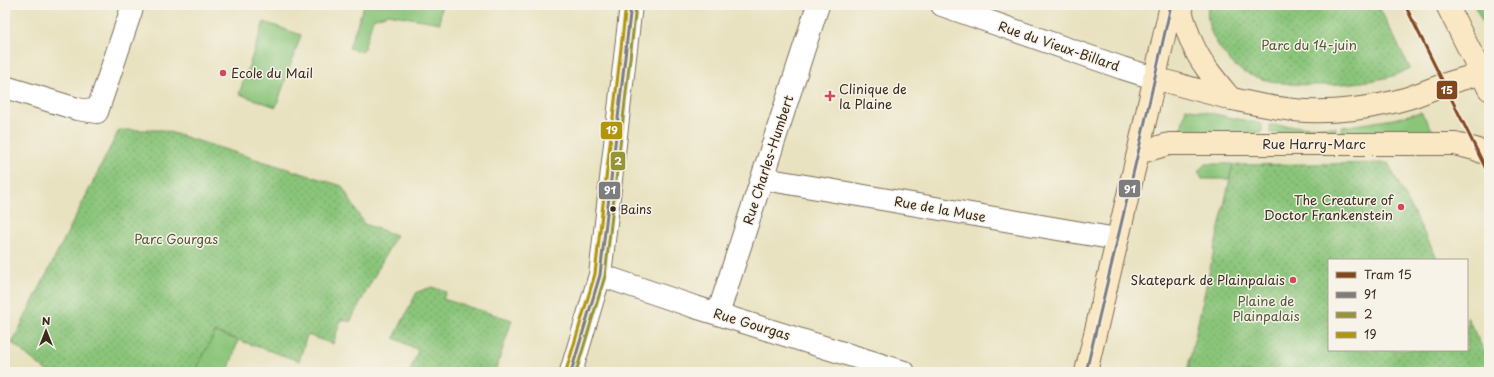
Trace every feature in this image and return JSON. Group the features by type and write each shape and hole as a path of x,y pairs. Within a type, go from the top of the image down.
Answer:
{"main road":[{"path":"1086,372 1138,153 1171,5"},
{"path":"1179,5 1197,53 1210,74 1231,98"},
{"path":"1154,78 1266,106 1296,110 1322,111 1361,108 1387,103 1486,78 1447,5"},
{"name":"Rue Harry-Marc","path":"1138,153 1168,144 1455,144 1475,148 1489,155"}],"street":[{"path":"5,87 77,109 97,112 133,5"},
{"path":"571,372 600,275 631,5"},
{"name":"Rue Charles-Humbert","path":"718,314 764,176 818,5"},
{"name":"Rue du Vieux-Billard","path":"942,5 1154,78"},
{"name":"Rue de la Muse","path":"764,176 776,181 1117,239"},
{"name":"Rue Gourgas","path":"600,275 718,314 904,372"}],"green space":[{"path":"364,5 441,5 440,23 388,14 373,19 363,52 349,48"},
{"name":"Parc du 14-juin","path":"1208,5 1378,5 1410,68 1393,76 1339,84 1298,84 1261,79 1238,68 1230,61 1221,49 1209,26"},
{"path":"1474,5 1486,5 1489,12 1489,34"},
{"path":"264,22 301,35 276,107 239,94"},
{"path":"1186,108 1262,124 1262,133 1183,133 1181,132 1181,129"},
{"path":"1421,112 1433,133 1342,132 1342,127 1394,119"},
{"path":"1270,125 1336,127 1336,133 1270,133"},
{"name":"Parc Gourgas","path":"119,130 163,130 342,186 364,224 396,235 350,322 341,319 333,344 307,335 299,361 215,332 195,372 48,372 12,343"},
{"name":"Plaine de Plainpalais","path":"1388,163 1437,259 1328,259 1328,351 1468,351 1468,319 1489,361 1489,372 1187,372 1233,165"},
{"path":"1205,164 1233,164 1229,179 1202,179 1199,170"},
{"path":"432,287 446,292 443,299 512,320 495,372 410,372 418,350 394,338 417,292"},
{"path":"215,332 238,340 228,372 195,372"}],"tram line":[{"name":"15","path":"1405,5 1489,175"}],"transit line":[{"name":"19","path":"566,371 595,274 626,5"},
{"name":"91","path":"571,372 600,275 631,5"},
{"name":"91","path":"1086,372 1138,153 1171,5"},
{"name":"2","path":"576,372 605,276 636,6"}],"place":[{"name":"Ecole du Mail","path":"223,73"},
{"name":"Clinique de la Plaine","path":"830,96"},
{"name":"The Creature of Doctor Frankenstein","path":"1401,207"},
{"name":"Bains","path":"613,209"},
{"name":"Skatepark de Plainpalais","path":"1293,280"}]}
